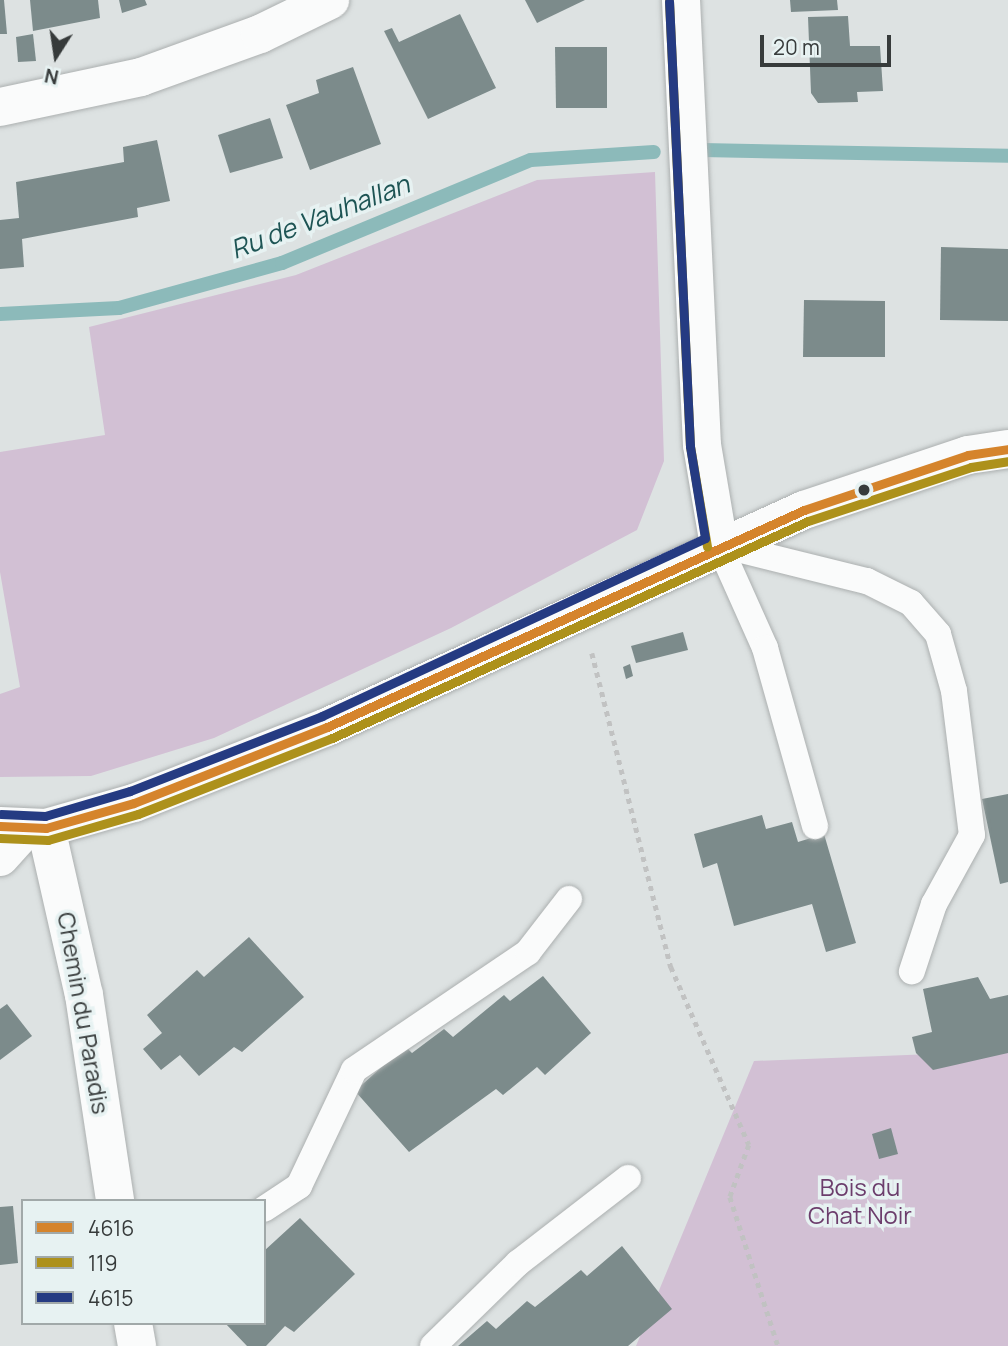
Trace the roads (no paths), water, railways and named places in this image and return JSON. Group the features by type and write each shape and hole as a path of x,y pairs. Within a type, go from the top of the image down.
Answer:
{"street":[{"path":"0,107 141,77 260,34 330,0"},
{"path":"681,0 702,445 719,545"},
{"path":"17,835 134,803 327,727 719,545 968,454 1008,449"},
{"name":"Chemin du Paradis","path":"17,835 81,982 115,1199"},
{"path":"133,1325 136,1346"}],"lane":[{"path":"719,545 765,648 815,826"},
{"path":"719,545 867,582 911,603 938,634 954,691 972,835 934,904 912,971"},
{"path":"266,1208 299,1186 354,1070 528,952 569,899"},
{"path":"433,1346 518,1263 628,1178"}],"waterway":[{"name":"Ru de Vauhallan","path":"702,150 1008,156"},
{"name":"Ru de Vauhallan","path":"0,314 119,308 282,263 531,160 654,152"}],"park label":[{"name":"Bois du Chat Noir","path":"860,1201"}]}
